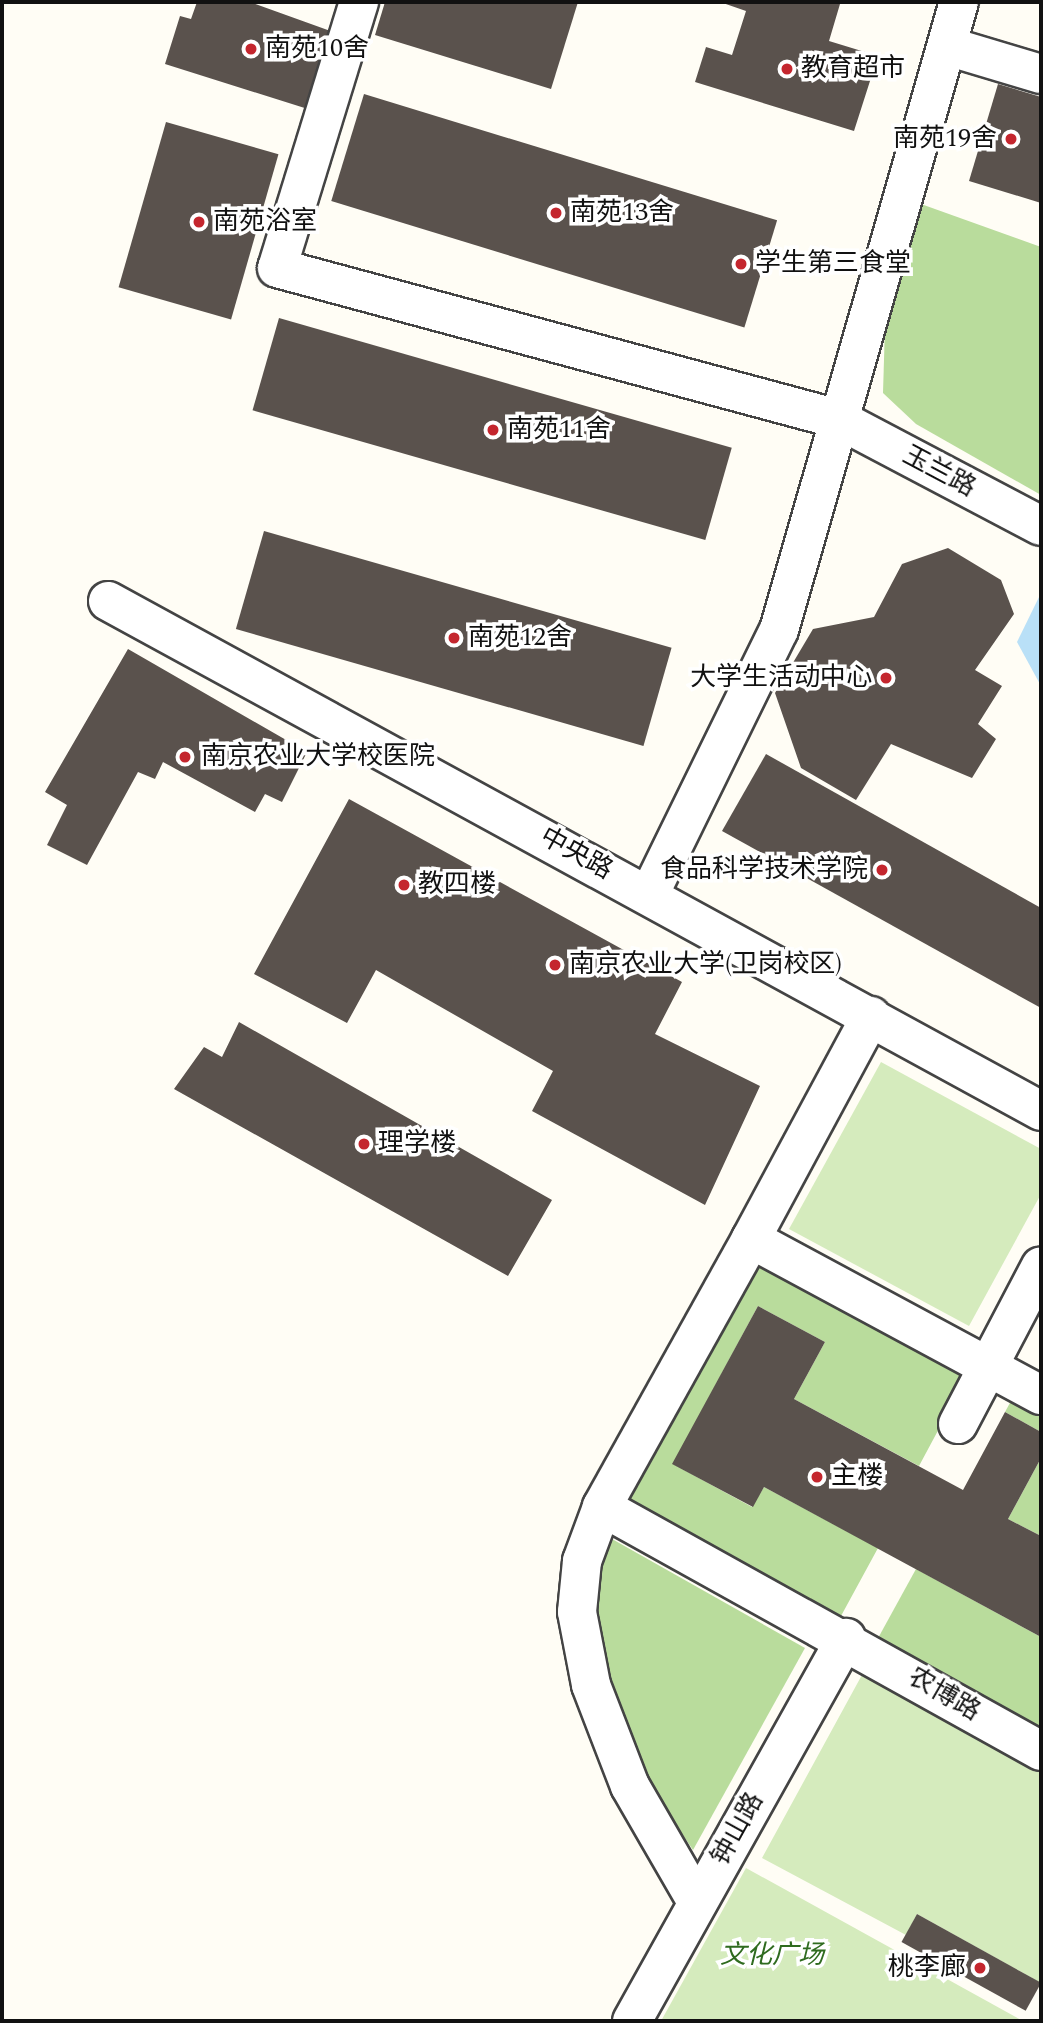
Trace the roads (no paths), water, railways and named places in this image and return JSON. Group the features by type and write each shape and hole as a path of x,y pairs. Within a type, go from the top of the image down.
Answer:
{"lane":[{"name":"玉兰路","path":"359,2 277,268 838,419 1041,526"},
{"path":"649,895 779,630 959,2"},
{"path":"947,46 1041,74"},
{"name":"中央路","path":"108,601 1041,1111"},
{"path":"697,1902 630,1786 590,1685 577,1612 582,1561 602,1507 871,1016"},
{"path":"751,1239 1041,1395"},
{"path":"958,1424 1041,1266"},
{"name":"农博路","path":"602,1507 846,1638 1041,1752"},
{"name":"钟山路","path":"632,2021 846,1638"}],"water":[{"path":"1041,593 1041,686 1017,642"}],"place":[{"name":"南苑10舍","path":"251,49"},
{"name":"教育超市","path":"787,69"},
{"name":"南苑19舍","path":"1011,139"},
{"name":"南苑13舍","path":"556,213"},
{"name":"南苑浴室","path":"199,222"},
{"name":"学生第三食堂","path":"741,264"},
{"name":"南苑11舍","path":"493,430"},
{"name":"南苑12舍","path":"454,638"},
{"name":"大学生活动中心","path":"886,678"},
{"name":"南京农业大学校医院","path":"185,757"},
{"name":"食品科学技术学院","path":"882,870"},
{"name":"教四楼","path":"404,885"},
{"name":"南京农业大学(卫岗校区)","path":"555,965"},
{"name":"理学楼","path":"364,1144"},
{"name":"主楼","path":"817,1477"},
{"name":"桃李廊","path":"980,1968"}],"park label":[{"name":"文化广场","path":"772,1956"}]}
